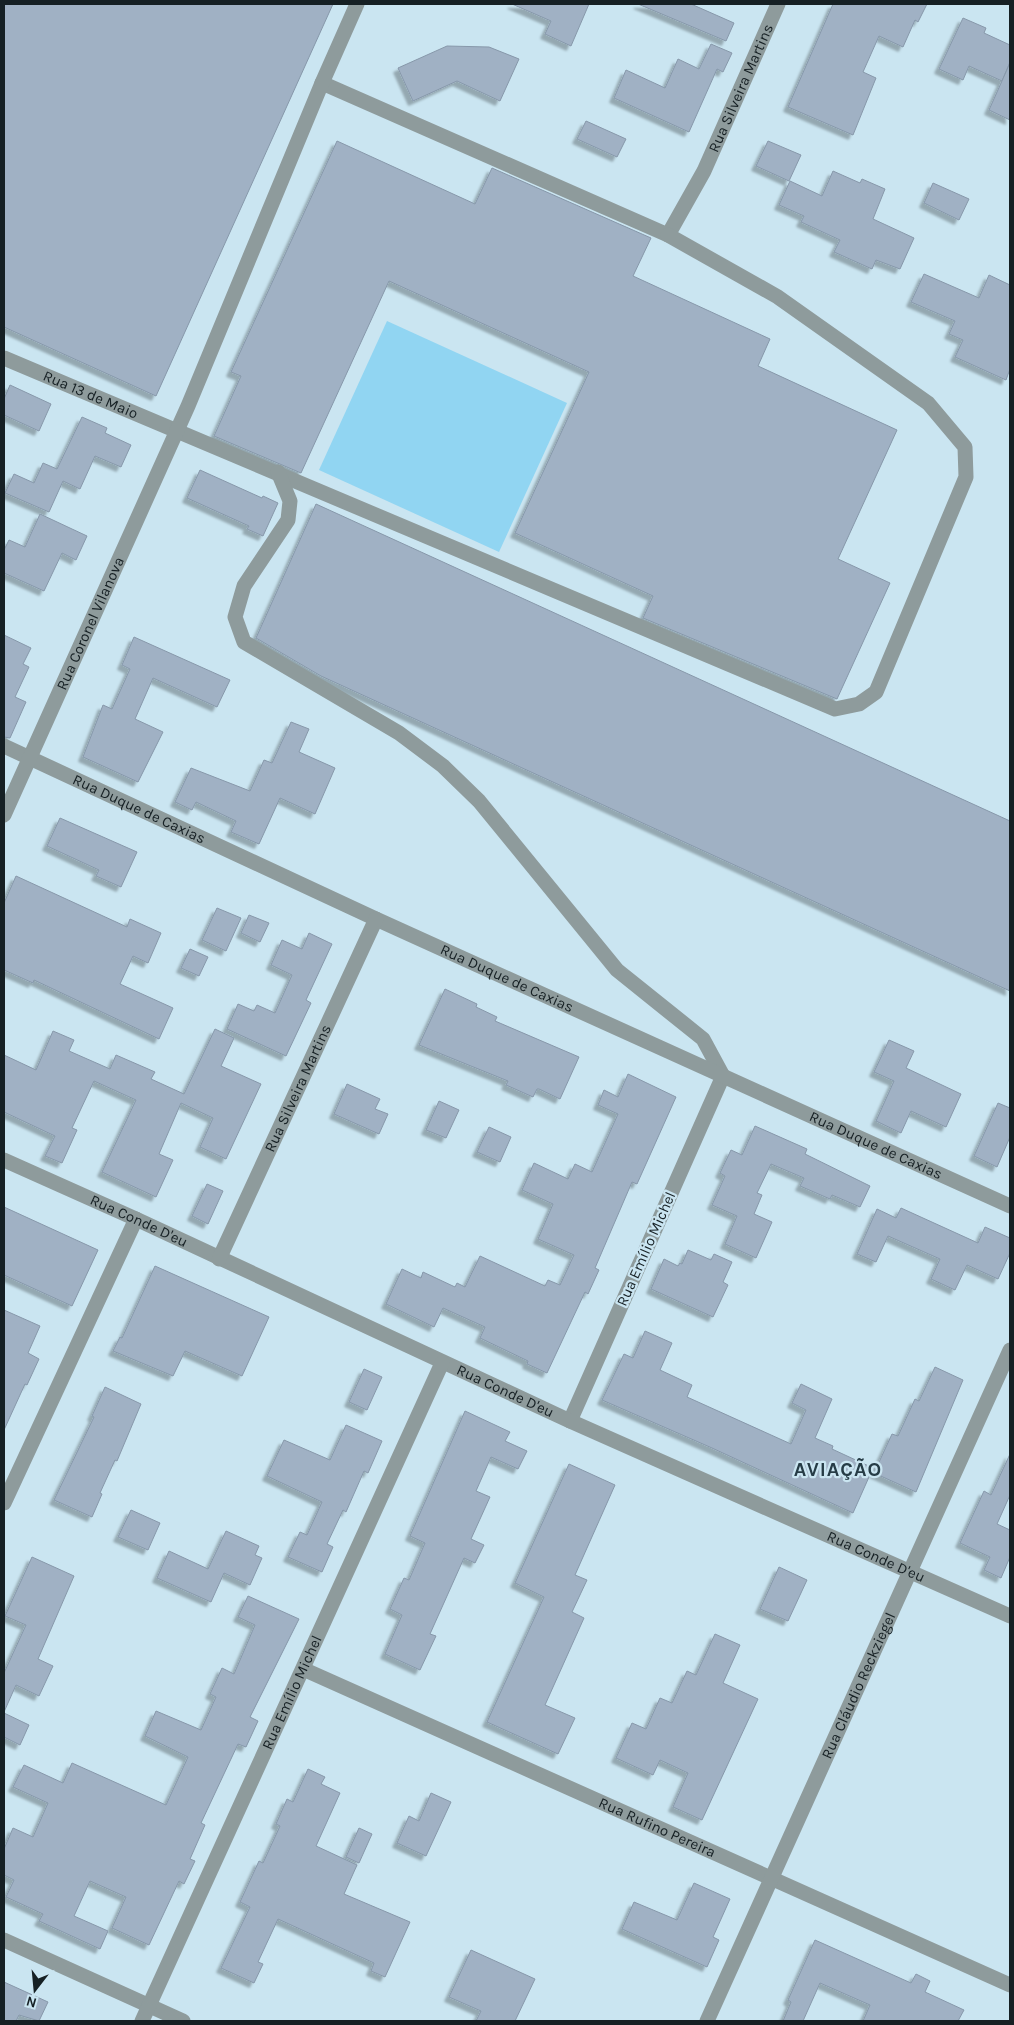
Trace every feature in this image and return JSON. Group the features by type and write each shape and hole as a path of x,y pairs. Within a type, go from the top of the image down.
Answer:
{"street":[{"name":"Rua Coronel Vilanova","path":"4,816 176,432 357,4"},
{"name":"Rua Silveira Martins","path":"668,235 704,171 778,4"},
{"name":"Rua 13 de Maio","path":"4,358 835,708 858,704 876,692 966,477 965,447 928,403 778,297 668,235 322,83"},
{"path":"278,472 290,501 288,520 244,586 235,617 244,642 399,734 443,766 479,801 617,970 703,1039 723,1076"},
{"name":"Rua Duque de Caxias","path":"4,746 376,919 1010,1206"},
{"name":"Rua Silveira Martins","path":"220,1258 376,919"},
{"name":"Rua Emílio Michel","path":"570,1421 723,1076"},
{"name":"Rua Conde D'eu","path":"4,1160 136,1219 442,1363 1010,1616"},
{"path":"4,1504 136,1219"},
{"name":"Rua Cláudio Reckziegel","path":"708,2021 1010,1350"},
{"name":"Rua Emílio Michel","path":"142,2021 442,1363"},
{"name":"Rua Rufino Pereira","path":"303,1669 774,1877 1010,1985"},
{"path":"4,1940 183,2021"}],"shaded area":[{"path":"387,321 567,403 499,552 319,470"}],"building":[{"path":"4,4 333,4 156,396 4,327"},
{"path":"512,4 589,4 571,46 545,34 551,21"},
{"path":"638,4 691,4 734,23 726,41"},
{"path":"833,4 927,4 918,22 915,20 903,47 879,36 863,72 876,78 853,135 788,107"},
{"path":"963,18 986,28 984,33 1010,45 1010,62 1002,81 969,66 963,80 939,69"},
{"path":"711,44 732,53 723,72 717,69 689,132 614,98 626,70 665,88 678,59 699,69"},
{"path":"447,46 489,47 519,59 500,101 457,81 413,101 398,68"},
{"path":"1010,63 1010,120 989,110"},
{"path":"586,121 626,139 617,157 577,139"},
{"path":"337,141 475,204 492,168 651,238 633,276 770,339 758,366 897,430 838,559 890,583 837,699 643,618 653,596 515,533 589,372 389,281 301,473 214,436 241,376 231,372"},
{"path":"768,141 801,155 789,181 756,166"},
{"path":"833,171 860,183 862,179 885,189 873,219 914,238 900,269 876,260 872,269 834,252 840,240 801,222 804,216 779,205 790,181 822,196"},
{"path":"933,183 969,199 959,220 924,203"},
{"path":"924,274 979,298 989,275 1010,285 1010,369 1006,380 955,357 963,340 949,334 955,321 911,302"},
{"path":"10,385 51,404 39,431 4,415 4,399"},
{"path":"82,417 107,428 105,433 131,445 121,467 95,456 80,489 63,481 49,512 5,493 14,474 34,483 43,463 57,469"},
{"path":"200,470 262,498 263,496 278,503 263,536 247,529 249,526 187,498"},
{"path":"316,504 1010,821 1010,991 321,676 256,638"},
{"path":"40,514 87,536 76,560 62,553 44,591 4,573 4,550 9,540 25,547"},
{"path":"4,635 31,648 23,664 29,667 15,697 26,702 10,738 4,737"},
{"path":"134,637 230,680 217,707 153,678 135,719 163,732 138,782 83,757 103,705 112,709 130,669 122,665"},
{"path":"291,722 309,729 299,752 335,768 315,814 280,798 259,844 231,832 236,821 196,802 192,810 175,802 191,768 250,791 264,760 272,763"},
{"path":"60,818 137,852 121,887 96,876 99,870 47,846"},
{"path":"16,876 127,927 130,919 161,933 148,963 133,956 120,984 173,1008 159,1039 34,980 33,983 4,970 4,903"},
{"path":"217,908 241,918 226,951 202,940"},
{"path":"249,915 269,923 260,942 241,933"},
{"path":"309,933 332,944 306,1000 311,1003 286,1056 227,1029 238,1004 254,1011 257,1005 275,1013 292,975 271,965 282,940 302,949"},
{"path":"190,949 208,957 199,976 181,968"},
{"path":"445,989 477,1004 476,1007 497,1017 495,1021 579,1057 560,1099 539,1089 537,1089 533,1097 506,1085 508,1081 419,1045"},
{"path":"215,1029 234,1038 221,1066 261,1084 226,1159 200,1147 213,1118 181,1103 159,1154 173,1160 156,1197 102,1172 136,1100 94,1081 72,1128 77,1130 62,1163 45,1156 55,1136 4,1112 4,1055 36,1070 53,1031 74,1040 69,1051 110,1069 116,1055 155,1072 151,1079 184,1094"},
{"path":"889,1040 914,1051 906,1068 961,1094 946,1127 911,1111 901,1133 876,1121 894,1081 874,1072"},
{"path":"628,1074 676,1097 637,1184 632,1182 595,1268 599,1270 588,1294 585,1292 547,1373 527,1364 528,1361 480,1338 485,1327 443,1308 434,1327 386,1304 402,1269 421,1278 423,1272 455,1287 457,1283 465,1287 480,1256 545,1286 548,1280 560,1285 574,1255 538,1239 553,1204 522,1190 534,1163 568,1179 575,1164 592,1172 618,1114 598,1105 604,1090 618,1097"},
{"path":"347,1084 380,1099 375,1109 388,1114 379,1134 334,1114"},
{"path":"439,1101 459,1110 446,1138 426,1130"},
{"path":"998,1103 1010,1108 1010,1137 997,1167 974,1156"},
{"path":"755,1126 807,1149 805,1154 870,1186 860,1207 832,1195 830,1199 800,1186 804,1178 771,1164 757,1193 762,1195 754,1214 772,1222 756,1258 725,1244 737,1216 712,1205 725,1176 720,1173 731,1150 742,1155"},
{"path":"489,1127 511,1137 500,1162 477,1152"},
{"path":"207,1184 223,1191 208,1224 192,1216"},
{"path":"4,1207 98,1250 72,1306 4,1275"},
{"path":"901,1208 978,1243 985,1227 1010,1238 1010,1253 998,1279 967,1265 955,1290 931,1279 940,1259 888,1236 876,1262 857,1254 877,1209 896,1218"},
{"path":"688,1250 711,1260 714,1254 732,1262 723,1282 728,1285 713,1317 651,1289 664,1259 678,1266 680,1263 682,1264"},
{"path":"155,1266 269,1317 242,1376 185,1351 173,1376 113,1351 120,1337 122,1338"},
{"path":"4,1310 40,1326 28,1353 39,1359 27,1385 25,1384 4,1430"},
{"path":"645,1331 672,1343 660,1370 692,1385 687,1397 791,1444 806,1410 792,1403 801,1384 832,1399 815,1438 833,1446 832,1449 873,1468 853,1513 602,1400 624,1354 633,1358"},
{"path":"935,1367 963,1380 916,1492 874,1473 892,1434 898,1436 915,1399 919,1401"},
{"path":"364,1369 382,1377 367,1410 349,1402"},
{"path":"105,1387 141,1404 117,1461 115,1460 100,1493 102,1494 92,1517 54,1500 94,1417 92,1416"},
{"path":"465,1411 510,1432 505,1441 527,1451 518,1469 491,1457 476,1491 490,1497 471,1539 484,1545 475,1563 464,1558 430,1634 436,1636 420,1670 385,1654 402,1615 390,1609 404,1578 409,1580 425,1543 410,1536"},
{"path":"346,1425 382,1441 368,1473 364,1471 346,1512 343,1510 327,1544 333,1547 322,1572 288,1557 300,1532 307,1535 322,1502 267,1476 284,1440 330,1460"},
{"path":"1010,1454 1010,1495 997,1524 1010,1530 1010,1557 1001,1578 984,1570 990,1557 960,1543 984,1491 991,1495"},
{"path":"569,1464 615,1485 575,1575 587,1580 572,1612 584,1618 545,1705 575,1718 558,1754 487,1722 544,1597 515,1583"},
{"path":"131,1510 160,1523 148,1550 118,1537"},
{"path":"226,1531 259,1546 255,1555 262,1558 250,1585 224,1573 211,1602 157,1578 169,1551 208,1569"},
{"path":"32,1557 74,1576 38,1659 53,1666 39,1696 16,1685 4,1712 4,1673 26,1625 5,1616"},
{"path":"779,1567 807,1580 788,1621 760,1609"},
{"path":"248,1596 299,1619 250,1717 258,1721 246,1747 238,1744 201,1823 205,1825 190,1859 195,1861 184,1884 179,1881 149,1945 112,1928 126,1897 90,1881 74,1916 108,1931 100,1949 39,1921 43,1914 6,1897 14,1880 4,1875 4,1849 13,1828 33,1837 48,1803 13,1787 24,1765 63,1783 72,1763 166,1805 188,1757 145,1736 156,1711 201,1730 216,1697 210,1694 222,1668 234,1674 255,1625 238,1617"},
{"path":"715,1634 740,1645 723,1683 758,1699 702,1820 673,1807 688,1773 660,1760 653,1775 616,1758 632,1723 646,1729 660,1698 672,1703 687,1671 696,1675"},
{"path":"4,1713 29,1725 20,1745 4,1737"},
{"path":"308,1769 325,1777 321,1784 340,1793 316,1846 357,1865 344,1894 410,1922 385,1977 371,1971 374,1963 278,1919 258,1962 263,1964 254,1983 221,1968 250,1907 240,1902 259,1861 263,1863 280,1826 276,1824 287,1799 293,1802"},
{"path":"431,1793 451,1802 426,1856 397,1843 409,1816 419,1821"},
{"path":"359,1828 372,1834 359,1863 346,1857"},
{"path":"694,1883 730,1899 713,1937 719,1940 707,1967 622,1929 634,1902 677,1920"},
{"path":"815,1940 911,1983 916,1974 930,1981 925,1992 964,2010 958,2021 863,2021 870,2005 820,1983 803,2021 783,2021 791,2002 788,2000"},
{"path":"471,1950 535,1979 515,2021 476,2021 481,2011 449,1997"},
{"path":"4,1982 48,2002 39,2021 19,2015 16,2021 4,2021"}],"district":[{"name":"AVIAÇÃO","path":"838,1469"}]}
